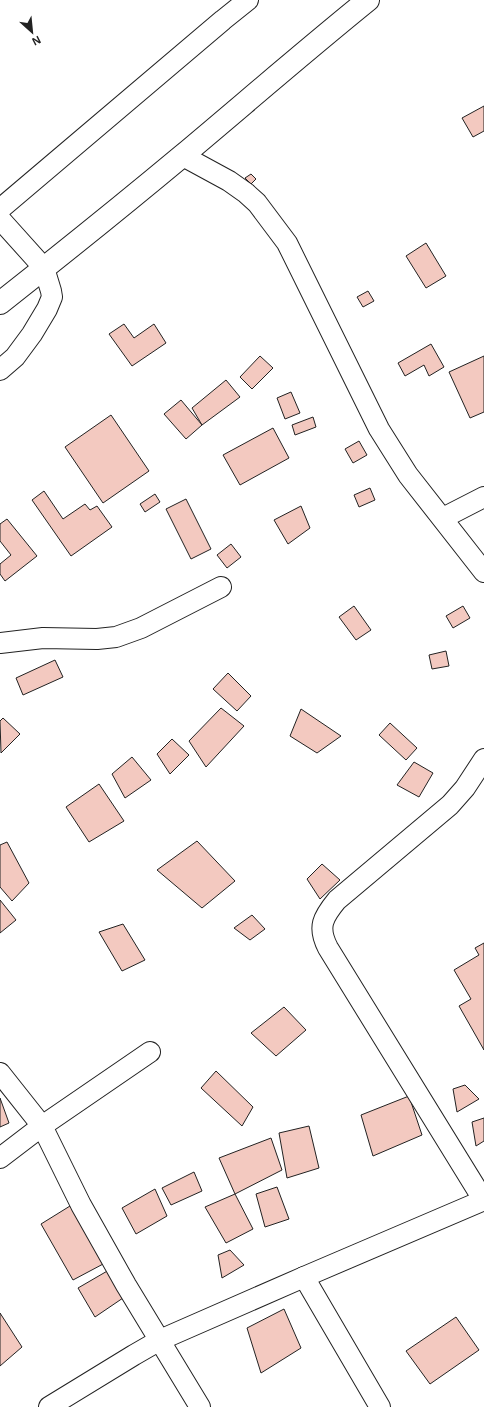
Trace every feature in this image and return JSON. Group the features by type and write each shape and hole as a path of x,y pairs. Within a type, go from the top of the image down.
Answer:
{"main road":[{"path":"0,303 182,156 368,0"}],"street":[{"path":"0,209 248,0"},
{"path":"182,156 230,181 246,192 261,207 287,242 379,429 408,475 484,572"},
{"path":"0,219 44,268 51,291 50,302 47,310 32,334 15,356 0,370"},
{"path":"442,518 484,497"},
{"path":"0,643 43,638 97,639 116,637 141,628 221,586"},
{"path":"49,1407 134,1354 160,1340 484,1201 328,948 321,932 324,918 337,900 450,805 465,788 484,759"},
{"path":"0,1158 42,1126 150,1052"},
{"path":"0,1073 42,1126 81,1205 126,1286 200,1407"},
{"path":"304,1277 380,1407"}],"building":[{"path":"484,106 484,131 473,137 462,118"},
{"path":"251,174 256,179 251,184 245,178"},
{"path":"426,243 446,276 426,288 406,256"},
{"path":"368,291 374,301 363,307 357,297"},
{"path":"124,324 134,338 154,324 166,343 132,366 109,334"},
{"path":"431,344 444,367 429,376 424,365 405,376 398,363"},
{"path":"260,356 273,368 252,389 240,377"},
{"path":"484,356 484,412 470,418 449,372"},
{"path":"226,380 240,397 202,425 192,408"},
{"path":"291,392 300,413 285,419 277,398"},
{"path":"181,400 202,425 186,439 164,414"},
{"path":"111,415 149,471 103,503 65,447"},
{"path":"313,417 316,427 295,435 292,425"},
{"path":"273,428 289,458 240,485 223,455"},
{"path":"359,441 367,455 353,463 345,449"},
{"path":"370,488 375,500 359,507 354,495"},
{"path":"44,491 63,519 85,504 90,510 97,506 112,527 71,556 32,500"},
{"path":"155,494 160,502 145,512 140,504"},
{"path":"186,499 211,549 191,559 166,509"},
{"path":"301,506 310,528 288,544 274,520"},
{"path":"7,519 37,556 5,581 0,574 0,564 11,555 0,541 0,524"},
{"path":"231,544 241,557 227,568 217,555"},
{"path":"354,606 371,630 356,640 339,617"},
{"path":"463,606 470,618 453,628 446,616"},
{"path":"446,651 449,666 432,669 429,655"},
{"path":"55,660 63,677 23,695 16,678"},
{"path":"228,673 251,696 237,711 213,689"},
{"path":"221,708 244,726 206,767 189,741"},
{"path":"301,709 341,736 317,753 290,736"},
{"path":"3,718 20,734 1,753 0,721"},
{"path":"390,723 417,748 406,760 379,735"},
{"path":"172,739 189,755 170,774 157,754"},
{"path":"132,757 151,780 125,798 112,774"},
{"path":"414,762 433,773 419,797 397,785"},
{"path":"99,784 124,821 89,842 66,807"},
{"path":"197,841 235,881 202,908 157,870"},
{"path":"7,842 29,883 12,901 0,887 0,845"},
{"path":"322,864 340,880 320,899 307,879"},
{"path":"0,900 16,920 0,933"},
{"path":"252,915 265,929 250,940 234,928"},
{"path":"123,924 145,960 122,971 99,932"},
{"path":"484,943 484,1050 459,1006 471,999 454,970 479,955 475,948"},
{"path":"284,1007 306,1030 276,1056 251,1033"},
{"path":"216,1071 253,1107 242,1126 201,1088"},
{"path":"465,1085 479,1099 457,1112 453,1089"},
{"path":"409,1096 422,1135 373,1156 361,1115"},
{"path":"0,1098 9,1123 0,1127"},
{"path":"484,1118 484,1141 476,1146 472,1122"},
{"path":"309,1126 319,1168 287,1178 279,1133"},
{"path":"271,1138 282,1170 235,1194 219,1158"},
{"path":"194,1172 202,1191 171,1205 162,1188"},
{"path":"277,1187 289,1219 265,1227 256,1194"},
{"path":"155,1189 167,1216 136,1234 122,1208"},
{"path":"235,1194 253,1229 226,1243 205,1207"},
{"path":"70,1206 105,1263 73,1280 41,1224"},
{"path":"230,1250 244,1265 222,1278 218,1255"},
{"path":"109,1270 123,1298 95,1317 78,1288"},
{"path":"284,1309 301,1348 261,1373 247,1328"},
{"path":"0,1313 22,1347 0,1366"},
{"path":"456,1317 479,1350 430,1384 406,1351"}]}
